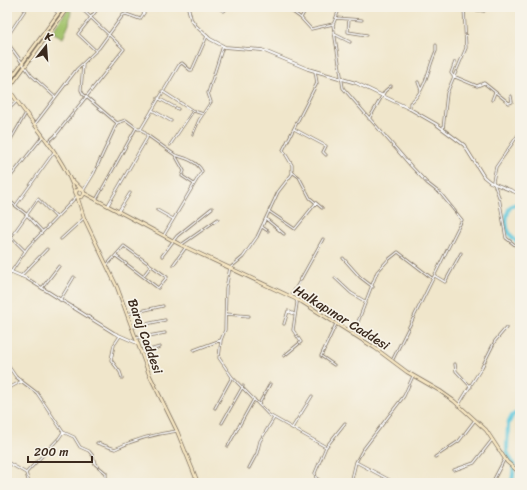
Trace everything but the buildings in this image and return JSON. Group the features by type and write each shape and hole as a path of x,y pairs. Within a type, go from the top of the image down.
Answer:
{"main road":[{"path":"8,90 63,7"},
{"path":"68,7 25,64 7,85 8,90 48,142 71,179"},
{"name":"Halkapınar Caddesi","path":"71,179 82,191 117,212 186,247 296,299 353,335 413,376 440,391 475,420 493,439 505,459 515,470 519,472"},
{"name":"Baraj Caddesi","path":"71,179 84,218 107,266 132,326 135,339 149,374 177,431 198,483"},
{"path":"77,191 82,191 81,197 76,195 77,191"}],"street":[{"path":"7,37 27,7"},
{"path":"52,7 59,13"},
{"path":"48,142 55,136 124,49 77,7"},
{"path":"96,51 78,34 99,7"},
{"path":"35,124 77,69 83,65 96,51 123,15 126,14 140,19 148,7"},
{"path":"188,7 192,22 207,36 223,46 262,50 315,71 356,82 410,109 443,129 464,145 484,177 494,184 520,194"},
{"path":"216,7 224,11 228,7"},
{"path":"286,7 301,18 311,29 334,24"},
{"path":"301,18 307,7"},
{"path":"340,7 334,24 334,34 343,88 427,183 441,194 462,220 393,359"},
{"path":"443,129 447,92 466,48 464,8 484,11"},
{"path":"336,18 362,20"},
{"path":"349,19 348,32 367,35"},
{"path":"334,34 350,42"},
{"path":"141,129 162,91 179,65 185,64 190,70 192,70 207,36"},
{"path":"7,42 25,64 31,75 55,97"},
{"path":"410,109 410,103 417,98 421,90 436,51 436,45"},
{"path":"193,134 211,102 208,93 223,46"},
{"path":"453,76 451,73 455,62"},
{"path":"83,65 81,90 86,98 117,123"},
{"path":"315,71 317,83 283,150 292,165 292,172 278,192 262,227 243,257 230,268 227,278 225,330 221,340 219,358 232,377 243,386 274,418 326,447"},
{"path":"453,76 477,86 484,83 509,103 512,102 511,96"},
{"path":"418,82 421,90"},
{"path":"369,119 383,95 391,86"},
{"path":"162,91 193,111 199,111 203,114"},
{"path":"492,100 495,92"},
{"path":"158,98 178,109"},
{"path":"7,111 17,101"},
{"path":"151,110 171,121"},
{"path":"170,145 193,111"},
{"path":"7,146 26,112"},
{"path":"82,191 94,173 117,123 126,120 141,129 175,155 189,159 201,168 202,171 164,235"},
{"path":"96,200 136,127"},
{"path":"294,129 326,146 323,152 326,155"},
{"path":"520,132 496,167 494,184 499,197 506,238 520,249"},
{"path":"107,206 147,138 147,135"},
{"path":"7,181 43,136"},
{"path":"16,205 55,152"},
{"path":"175,155 184,172 182,176 194,184"},
{"path":"292,172 299,177 310,198 322,208"},
{"path":"117,212 130,193"},
{"path":"7,278 8,271 42,231 76,195"},
{"path":"7,199 26,214 42,231"},
{"path":"25,251 11,237 38,199 56,217"},
{"path":"270,212 295,230 316,203"},
{"path":"162,256 173,240 212,208"},
{"path":"157,210 173,219"},
{"path":"61,239 84,218"},
{"path":"182,244 218,219"},
{"path":"266,219 284,234"},
{"path":"262,227 268,231"},
{"path":"291,297 323,239"},
{"path":"107,266 124,246 167,277 158,288 116,256"},
{"path":"173,265 186,247"},
{"path":"21,276 48,249"},
{"path":"353,335 373,287 377,272 398,252 433,279"},
{"path":"434,276 445,282 461,253"},
{"path":"343,258 373,287"},
{"path":"42,288 59,266"},
{"path":"143,276 151,266"},
{"path":"8,271 21,276 42,288 120,336 137,343"},
{"path":"60,300 74,277"},
{"path":"335,278 351,293 366,302"},
{"path":"284,356 301,342 293,330 294,314 297,304 296,299"},
{"path":"127,314 163,306"},
{"path":"284,324 288,311 294,314"},
{"path":"226,314 249,316"},
{"path":"132,326 165,320"},
{"path":"334,365 321,356 336,324"},
{"path":"458,406 482,367 486,356 506,328"},
{"path":"135,339 164,333"},
{"path":"120,336 114,345 111,360 120,372 122,378"},
{"path":"194,350 221,340"},
{"path":"140,352 160,347"},
{"path":"7,364 16,377 37,393 63,432 74,437 80,447 89,451 93,456 95,464 106,473 106,483"},
{"path":"455,364 456,371 470,387"},
{"path":"350,483 356,462 362,451 404,396 413,376"},
{"path":"215,408 232,377"},
{"path":"7,389 22,381"},
{"path":"259,404 270,384"},
{"path":"222,423 243,386"},
{"path":"292,428 312,396"},
{"path":"228,446 254,399"},
{"path":"249,468 257,453 260,441 274,418"},
{"path":"435,457 456,444 475,420"},
{"path":"323,483 316,478 315,473 326,447 345,423"},
{"path":"97,443 115,449 149,436 177,431"},
{"path":"26,473 63,432"},
{"path":"454,470 462,465 468,466 474,463 493,439"},
{"path":"492,483 505,459"},
{"path":"7,462 26,473 30,483"},
{"path":"356,462 395,483"}],"green space":[{"path":"68,9 71,11 69,24 63,38 54,33 54,29"}],"waterway":[{"path":"520,202 510,207 506,223 512,237 520,244"},
{"path":"512,483 514,466 507,451 508,424 512,416 520,409"}]}
